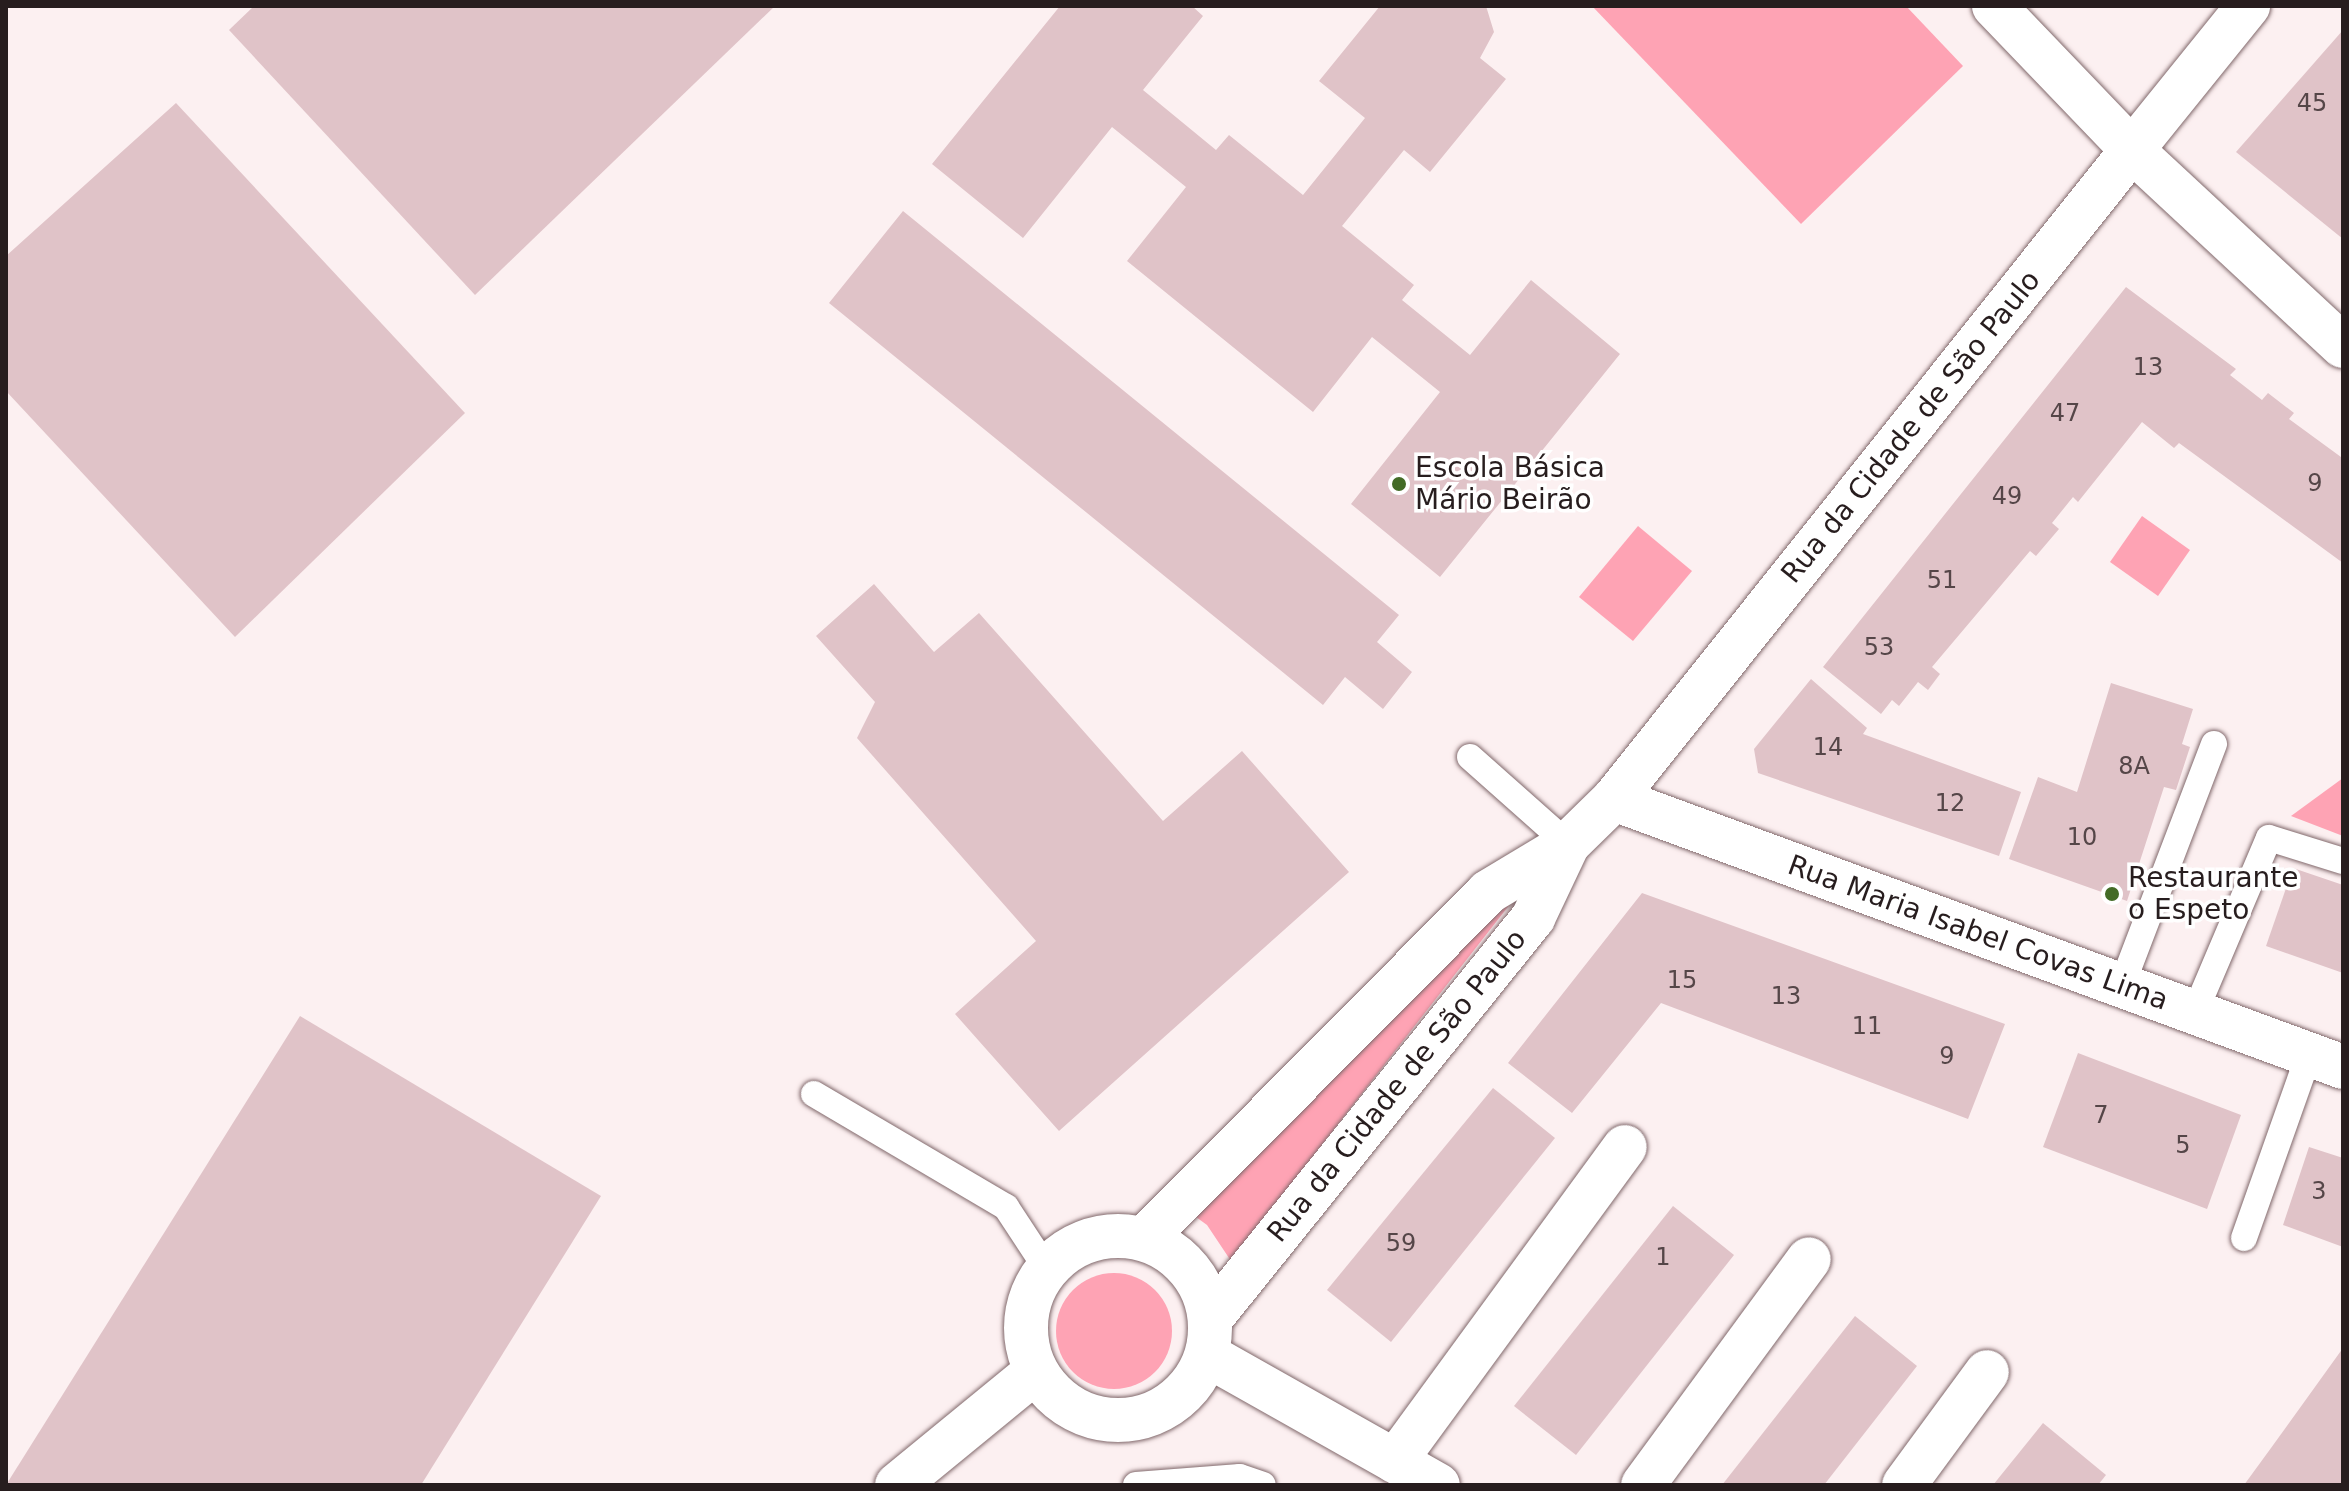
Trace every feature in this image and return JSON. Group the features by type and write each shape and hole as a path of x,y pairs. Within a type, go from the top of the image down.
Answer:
{"street":[{"path":"1994,6 2132,150 2343,346"},
{"name":"Rua da Cidade de São Paulo","path":"1145,1238 1488,892 1568,844 1614,799 2248,6"},
{"name":"Rua Maria Isabel Covas Lima","path":"1614,799 2326,1061"},
{"name":"Rua da Cidade de São Paulo","path":"1209,1337 1533,918 1568,844"},
{"path":"1395,1461 1625,1147"},
{"path":"1109,1234 1145,1238 1178,1255 1200,1284 1209,1337 1191,1387 1162,1410 1128,1421 1080,1412 1059,1400 1035,1372 1025,1337 1028,1300 1046,1268 1074,1245 1109,1234"},
{"path":"1643,1485 1809,1259"},
{"path":"1209,1337 1395,1461 1438,1485"},
{"path":"897,1485 1035,1372"},
{"path":"1904,1485 1987,1372"}],"lane":[{"path":"2122,985 2214,744"},
{"path":"1470,757 1568,844"},
{"path":"2195,1012 2269,838 2343,861"},
{"path":"2244,1238 2326,1061"},
{"path":"814,1094 1006,1207 1046,1268"},
{"path":"1136,1485 1240,1477 1263,1485"}],"shaded area":[{"path":"1592,6 1906,6 1963,66 1801,224"},
{"path":"2142,516 2190,550 2158,596 2110,562"},
{"path":"1638,526 1692,571 1633,641 1579,597"},
{"path":"2343,778 2343,836 2291,816"},
{"path":"1514,899 1231,1261 1207,1225 1185,1209"},
{"path":"1114,1273 1136,1277 1155,1290 1168,1309 1172,1331 1168,1353 1155,1372 1136,1385 1114,1389 1092,1385 1073,1372 1060,1353 1056,1331 1060,1309 1073,1290 1092,1277"}],"building":[{"path":"254,6 775,6 475,295 229,30"},
{"path":"1060,6 1192,6 1203,16 1143,90 1216,150 1229,135 1303,195 1365,118 1319,81 1380,6 1486,6 1494,32 1480,58 1506,79 1430,172 1404,150 1342,226 1414,285 1402,300 1470,355 1531,280 1620,354 1440,577 1351,504 1440,392 1372,337 1313,412 1127,261 1186,187 1112,127 1023,238 932,164"},
{"path":"2343,30 2343,239 2236,152"},
{"path":"176,103 465,413 235,637 6,391 6,256"},
{"path":"903,211 1399,615 1377,642 1412,672 1383,709 1345,677 1323,705 829,303"},
{"path":"2126,287 2236,369 2230,375 2262,400 2268,393 2294,413 2289,419 2341,457 2343,453 2343,563 2179,443 2174,448 2142,422 2078,502 2073,497 2052,523 2059,529 2036,556 2030,551 1932,667 1940,674 1928,690 1918,682 1899,706 1892,700 1881,714 1823,667"},
{"path":"874,584 934,652 979,613 1163,821 1242,751 1349,872 1059,1131 955,1014 1036,941 857,738 875,702 816,636"},
{"path":"1811,679 1867,728 1863,734 2021,792 1999,856 1758,773 1754,749"},
{"path":"2111,683 2193,709 2182,744 2190,747 2176,790 2164,787 2127,901 2009,859 2038,777 2077,792"},
{"path":"2293,868 2343,885 2343,973 2266,946"},
{"path":"1642,893 2005,1024 1968,1119 1661,1003 1572,1113 1508,1063"},
{"path":"300,1016 601,1196 421,1485 6,1485"},
{"path":"2078,1053 2241,1115 2207,1209 2043,1147"},
{"path":"1493,1088 1555,1138 1391,1342 1327,1290"},
{"path":"2309,1147 2343,1158 2343,1247 2283,1225"},
{"path":"1673,1206 1734,1255 1576,1455 1514,1406"},
{"path":"1855,1316 1917,1366 1824,1485 1722,1485"},
{"path":"2343,1348 2343,1485 2244,1485 2271,1448"},
{"path":"2043,1423 2106,1475 2098,1485 1993,1485"}],"place":[{"name":"Escola Básica Mário Beirão","path":"1399,484"},
{"name":"Restaurante o Espeto","path":"2112,894"}]}
